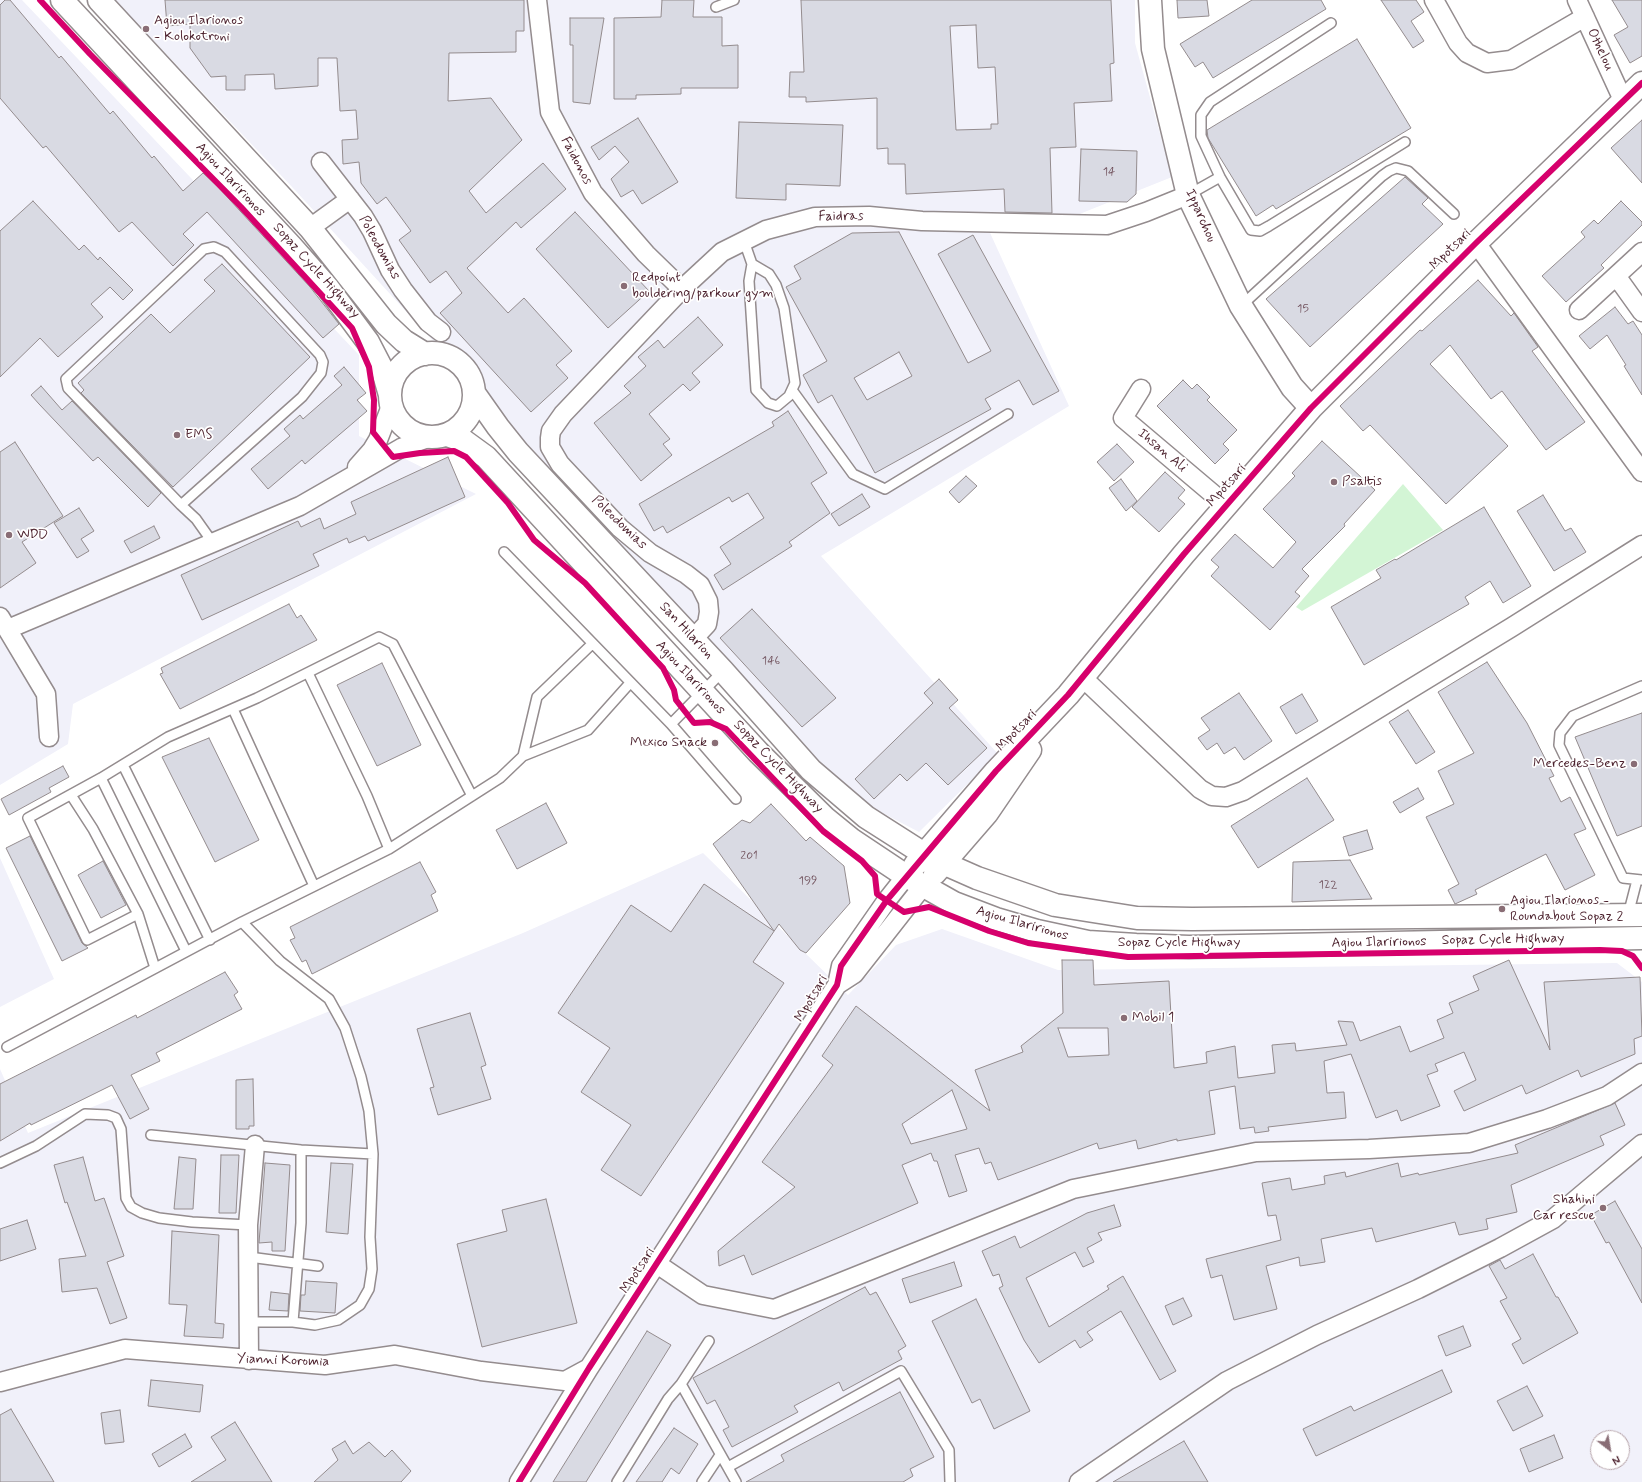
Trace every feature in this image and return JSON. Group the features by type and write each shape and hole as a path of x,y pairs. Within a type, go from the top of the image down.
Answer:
{"main road":[{"name":"Agiou Ilaririonos","path":"62,0 286,240 328,288 368,342 383,371 391,400"},
{"name":"Agiou Ilaririonos","path":"99,0 310,228 386,324 404,341 425,354"},
{"name":"Ipparchou","path":"1150,0 1153,49 1188,195 1241,306 1292,387 1311,408"},
{"name":"Mpotsari","path":"914,881 934,858 987,813 1068,695 1226,505 1311,408 1476,243 1642,83"},
{"path":"425,354 448,356 458,362 472,381 474,393 473,406 467,418 458,428 438,436 417,434 406,428 397,418 391,400 393,380 400,368 412,359 425,354"},
{"name":"San Hilarion","path":"474,393 518,452 723,671 777,734"},
{"name":"Agiou Ilaririonos","path":"438,436 464,441 486,456 758,752 825,818 852,840 914,881 954,903 996,919 1037,931 1088,942 1104,943 1189,947 1639,941"},
{"name":"Agiou Ilaririonos","path":"777,734 811,770 843,799 866,817 934,858 976,878 1055,905 1137,918 1192,919 1635,915"}],"street":[{"name":"Faidonos","path":"538,0 550,112 592,193 646,254 682,289"},
{"path":"1434,0 1458,43 1466,53 1487,63 1510,60 1585,17"},
{"name":"Othelou","path":"1577,0 1623,100"},
{"name":"Poleodomias","path":"321,162 350,199 372,231 390,270 428,322 441,332"},
{"name":"Faidras","path":"563,414 682,289 722,252 766,230 815,217 869,216 922,221 1107,225 1146,212 1188,195"},
{"name":"Poleodomias","path":"310,228 350,199"},
{"path":"1476,243 1642,472"},
{"path":"1579,310 1617,277 1642,252"},
{"path":"1617,277 1642,312"},
{"name":"Ihsan Ali","path":"1141,389 1123,418 1226,505"},
{"path":"325,493 353,470 372,450 383,429 391,400"},
{"name":"Poleodomias","path":"563,414 552,431 550,438 550,447 560,464 635,542 694,580 704,592 708,607 707,624 693,639"},
{"path":"49,737 46,694 3,625 213,543 300,506 401,448 438,436"},
{"path":"1083,678 1200,789 1212,796 1226,797 1243,791 1512,627 1642,545"},
{"name":"Mpotsari","path":"519,1482 589,1368 837,985 841,966 887,900 914,881"},
{"path":"657,1264 703,1295 774,1309 1073,1189 1256,1152 1369,1149 1469,1143 1547,1119 1607,1096 1642,1073"},
{"path":"1079,1482 1227,1382 1317,1336 1425,1286 1553,1219 1642,1144"},
{"path":"249,1360 247,1322 249,1257 248,1225 255,1145"},
{"name":"Yianni Koromia","path":"0,1382 125,1349 325,1365 395,1355 481,1371 565,1381 589,1368"}],"lane":[{"path":"716,7 734,0"},
{"path":"1331,23 1210,102 1201,114 1201,136 1220,177 1251,230 1260,231 1405,142"},
{"path":"1241,306 1389,171 1396,168 1402,168 1454,214"},
{"path":"1188,195 1220,177"},
{"path":"744,241 752,264 749,281 756,390 768,404 777,406 789,396 795,383 784,308 776,285 769,274 752,264"},
{"path":"181,506 302,397 322,373 323,362 320,355 225,252 214,247 204,249 66,378 68,388 181,506 196,519 213,543"},
{"path":"792,390 853,474 885,489 1008,414"},
{"path":"504,552 671,724 736,799"},
{"path":"138,914 87,940 28,818 101,778 168,737 308,673 379,637 392,644 472,796"},
{"path":"523,756 537,697 592,644"},
{"path":"671,724 723,671"},
{"path":"308,673 367,796 389,849"},
{"path":"7,1047 186,951 389,849 500,778 523,756 588,730 630,683"},
{"path":"1635,915 1640,880 1623,878 1559,745 1560,733 1573,716 1642,686"},
{"path":"232,709 314,886"},
{"path":"123,765 210,940"},
{"path":"101,778 186,951"},
{"path":"71,795 93,829 138,914 155,968"},
{"path":"242,922 280,961 329,999 345,1028 356,1059 369,1110 373,1154 370,1237 372,1269 369,1289 360,1305 338,1320 315,1325 293,1322 247,1322"},
{"path":"0,1163 36,1146 85,1114 108,1115 116,1118 121,1129 125,1191 126,1198 131,1207 142,1213 159,1218 192,1222 248,1225"},
{"path":"151,1135 301,1150 373,1154"},
{"path":"293,1322 299,1264 301,1223 301,1150"},
{"path":"249,1257 318,1266"},
{"path":"617,1482 668,1399 681,1384 709,1341"},
{"path":"728,1468 901,1371 949,1450 950,1482"},
{"path":"681,1384 736,1482"},
{"path":"702,1482 720,1455"}],"shaded area":[{"path":"0,0 22,0 359,355 359,436 476,494 73,704 68,744 0,785"},
{"path":"115,0 1135,0 1135,43 1172,177 1077,215 981,213 1069,406 821,556 998,754 919,832 850,796 293,188"},
{"path":"703,853 848,995 896,945 942,929 1058,970 1617,963 1642,982 1642,1482 0,1482 0,1069 28,1133 523,933"},
{"path":"0,858 54,979 0,1007"}],"green space":[{"path":"1403,484 1443,530 1302,611 1296,607"}],"building":[{"path":"5,0 10,0 59,58 61,56 110,114 113,111 152,158 154,156 183,191 203,173 218,187 310,287 339,324 323,338 207,212 183,234 194,245 173,266 132,222 119,232 46,146 43,148 0,98 0,5"},
{"path":"165,0 524,0 524,31 516,31 516,52 449,53 448,101 491,98 522,140 469,191 486,213 543,163 566,189 521,228 516,222 467,268 508,313 524,298 572,351 556,365 568,378 531,412 440,313 462,293 446,271 430,283 399,240 411,231 386,197 377,204 361,183 359,162 343,164 342,140 358,139 356,110 340,111 337,58 318,58 318,86 275,89 274,74 245,75 245,90 226,90 226,76 211,77 190,48 190,24 167,26"},
{"path":"662,0 694,0 693,17 722,17 722,46 738,45 738,88 681,88 681,94 636,95 636,99 614,99 614,18 661,17"},
{"path":"801,0 1111,0 1114,63 1110,64 1112,101 1074,103 1076,147 1050,148 1052,213 1005,212 1004,189 906,194 905,164 888,164 888,148 877,149 877,98 806,102 806,97 789,97 790,72 804,72","holes":["976,25 978,68 995,67 998,124 991,124 991,129 956,130 950,26"]},
{"path":"1177,0 1207,0 1209,16 1178,18"},
{"path":"1252,0 1321,0 1326,9 1213,78 1203,62 1195,67 1180,44"},
{"path":"1381,0 1416,0 1424,12 1411,21 1424,41 1413,48"},
{"path":"1612,0 1642,0 1642,56 1630,63 1614,35 1628,27"},
{"path":"570,18 604,18 590,104 573,102 573,45 570,45"},
{"path":"1357,39 1411,128 1276,209 1273,205 1256,216 1208,138 1207,130"},
{"path":"638,118 678,182 642,204 633,190 621,197 611,179 629,162 615,146 599,160 591,147"},
{"path":"1642,120 1642,183 1611,148"},
{"path":"739,122 843,125 840,186 786,184 786,200 736,198"},
{"path":"1081,149 1137,151 1136,194 1127,202 1079,201"},
{"path":"1405,177 1428,198 1422,204 1443,224 1310,347 1266,299"},
{"path":"33,201 79,250 84,245 98,260 100,257 133,290 123,300 110,287 91,304 103,317 58,357 40,338 0,377 0,231"},
{"path":"1621,201 1642,222 1642,225 1601,265 1604,268 1566,302 1542,276 1585,237 1581,232 1594,220 1598,224"},
{"path":"575,212 649,291 608,328 536,249"},
{"path":"899,232 968,363 991,351 938,254 973,235 1059,391 1033,405 1019,380 985,399 991,409 875,473 832,395 818,403 803,375 827,361 786,287 801,279 794,266 852,233","holes":["899,352 912,376 867,400 854,378"]},
{"name":"EMS","path":"222,264 310,357 173,487 81,393 84,390 78,383 151,314 170,333 215,291 204,280"},
{"path":"1478,280 1511,316 1514,313 1538,347 1532,351 1585,422 1546,450 1502,391 1491,399 1450,345 1430,364 1508,446 1446,504 1370,425 1363,431 1340,406 1420,330 1422,331"},
{"path":"1615,307 1628,324 1633,321 1642,335 1642,395 1624,366 1626,365 1607,335 1590,349 1579,336"},
{"path":"698,317 723,345 692,373 700,382 690,391 683,384 649,414 670,439 663,444 672,455 641,481 594,423 631,393 624,386 646,366 638,357 658,340 664,348"},
{"path":"344,367 366,393 357,400 367,411 305,464 302,460 268,489 251,469 290,436 284,429 300,415 303,419 342,385 334,376"},
{"path":"1183,380 1192,389 1197,384 1210,397 1207,400 1237,430 1223,444 1229,450 1215,464 1157,406"},
{"path":"41,386 62,410 72,401 161,493 148,507 98,457 93,461 31,395"},
{"path":"788,411 827,473 811,483 830,513 789,542 792,546 723,590 714,575 731,564 720,547 764,518 748,493 732,502 729,497 667,533 663,526 654,531 639,504 774,426 772,422"},
{"path":"1322,441 1375,490 1344,524 1345,526 1302,569 1309,576 1295,592 1300,596 1270,630 1211,576 1219,567 1211,560 1235,534 1273,568 1296,542 1263,509 1295,476 1292,473"},
{"path":"15,442 63,516 22,542 36,563 0,588 0,452"},
{"path":"1117,444 1134,462 1114,481 1097,462"},
{"path":"448,457 465,497 368,541 365,536 349,543 347,538 313,554 319,566 202,620 181,575 298,521 301,527 320,518 324,529 356,514 351,502"},
{"path":"1165,472 1185,490 1178,498 1185,504 1159,532 1132,507"},
{"path":"966,476 977,486 959,503 949,492"},
{"path":"1121,479 1137,501 1126,511 1109,488"},
{"path":"862,494 870,507 839,526 831,514"},
{"path":"1543,495 1565,531 1571,528 1586,552 1554,571 1517,511"},
{"path":"1484,507 1531,586 1503,603 1490,581 1465,597 1469,604 1364,665 1331,607 1381,578 1376,570 1395,559 1396,560"},
{"path":"79,508 94,531 81,539 89,551 77,558 54,523"},
{"path":"154,526 160,538 131,553 124,541"},
{"path":"289,604 297,618 301,615 317,640 180,709 160,674 163,673 161,668"},
{"path":"752,609 836,698 802,727 720,638"},
{"path":"1487,662 1527,723 1554,776 1549,778 1561,802 1570,797 1586,829 1574,834 1595,875 1565,890 1546,854 1475,890 1477,894 1455,904 1448,890 1459,884 1426,817 1454,804 1438,771 1474,753 1438,692"},
{"path":"382,663 421,745 377,766 337,685"},
{"path":"939,679 958,700 949,708 987,748 948,785 926,763 907,781 900,774 874,799 855,779 933,703 924,693"},
{"path":"1239,693 1272,741 1244,760 1235,747 1224,754 1217,743 1207,750 1198,738 1210,730 1201,718"},
{"path":"1302,694 1318,721 1296,734 1280,707"},
{"path":"1408,710 1435,752 1416,764 1389,722"},
{"path":"1642,713 1642,826 1617,836 1575,737"},
{"path":"209,738 259,840 215,862 162,757"},
{"path":"63,766 69,777 49,788 51,792 9,815 1,799"},
{"path":"1307,778 1334,820 1258,868 1231,826"},
{"path":"1418,788 1424,799 1400,813 1393,802"},
{"path":"546,803 567,843 517,869 496,830"},
{"path":"771,804 806,841 810,837 844,866 850,903 806,953 800,950 779,924 753,962 784,983 641,1196 601,1170 631,1125 581,1092 610,1048 558,1013 631,905 671,932 704,884 774,931 713,844 742,820 750,823"},
{"path":"1367,830 1373,849 1349,856 1343,837"},
{"path":"30,836 82,943 88,948 62,961 6,848"},
{"path":"1350,860 1372,899 1292,902 1293,862"},
{"path":"103,861 126,905 101,918 78,875"},
{"path":"420,862 436,892 431,895 438,911 312,974 306,960 302,962 290,940 295,938 290,927"},
{"path":"1062,960 1093,960 1094,985 1169,981 1174,1068 1207,1063 1206,1052 1235,1046 1238,1078 1275,1073 1272,1045 1295,1043 1296,1051 1347,1045 1338,1021 1353,1022 1360,1041 1400,1026 1410,1052 1444,1038 1437,1020 1453,1013 1449,1003 1479,990 1473,976 1509,960 1550,1050 1544,982 1640,977 1642,1036 1634,1039 1635,1054 1581,1077 1578,1070 1526,1094 1522,1085 1464,1111 1454,1091 1476,1080 1464,1052 1435,1064 1438,1071 1427,1075 1440,1106 1401,1121 1397,1110 1376,1118 1351,1054 1324,1061 1327,1093 1344,1092 1346,1118 1268,1127 1269,1131 1255,1133 1254,1127 1240,1129 1235,1086 1209,1091 1215,1134 1177,1141 1177,1139 1138,1149 1136,1140 1099,1149 1097,1143 998,1180 991,1162 985,1164 979,1148 955,1155 967,1191 949,1197 937,1161 934,1161 931,1153 902,1165 918,1203 752,1275 744,1255 719,1266 718,1251 795,1187 762,1162 833,1065 822,1056 856,1006 990,1111 975,1070 1023,1052 1021,1046 1063,1013","holes":["1058,1028 1108,1028 1109,1055 1068,1057","952,1090 967,1129 911,1144 902,1124"]},
{"path":"225,972 238,992 234,995 242,1009 156,1053 160,1061 131,1075 149,1109 130,1119 112,1085 31,1125 30,1123 0,1141 0,1084 136,1015 137,1018"},
{"path":"470,1013 486,1065 481,1067 491,1099 438,1115 430,1088 434,1087 417,1029"},
{"path":"253,1079 254,1126 249,1126 249,1129 236,1129 236,1080"},
{"path":"1615,1103 1625,1125 1600,1136 1604,1145 1511,1185 1517,1212 1486,1219 1488,1229 1459,1235 1455,1222 1376,1242 1372,1228 1321,1239 1325,1262 1300,1266 1299,1257 1266,1266 1277,1309 1234,1320 1222,1275 1211,1278 1206,1259 1281,1240 1276,1215 1268,1216 1262,1183 1290,1178 1292,1190 1325,1184 1324,1176 1345,1172 1346,1177 1398,1163 1401,1177 1418,1173 1419,1175 1518,1153 1515,1145"},
{"path":"221,1155 239,1155 236,1213 219,1213"},
{"path":"83,1157 95,1201 104,1198 124,1256 107,1262 127,1318 110,1324 97,1288 62,1292 59,1259 86,1256 67,1202 65,1203 54,1165"},
{"path":"179,1157 196,1159 193,1209 174,1209"},
{"path":"265,1163 290,1165 285,1251 272,1251 272,1242 259,1243"},
{"path":"331,1163 353,1164 348,1234 326,1232"},
{"path":"546,1199 577,1323 482,1347 457,1244 507,1231 502,1210"},
{"path":"1615,1201 1642,1249 1642,1303 1609,1242 1606,1243 1591,1215"},
{"path":"1114,1205 1121,1226 1098,1233 1102,1240 1087,1248 1094,1262 1083,1267 1075,1252 1026,1278 1049,1327 1109,1289 1107,1286 1123,1276 1176,1371 1160,1380 1121,1311 1087,1332 1093,1340 1080,1348 1075,1340 1039,1363 1024,1340 999,1288 1003,1286 999,1274 993,1276 982,1251 1015,1236 1020,1248 1087,1213"},
{"path":"27,1220 36,1249 0,1261 0,1229"},
{"path":"172,1231 219,1235 215,1323 224,1324 223,1338 184,1336 187,1305 169,1304"},
{"path":"1533,1254 1556,1297 1558,1297 1578,1333 1523,1364 1512,1344 1521,1339 1500,1301 1507,1298 1489,1266 1500,1260 1505,1269"},
{"path":"954,1262 962,1286 910,1303 902,1279"},
{"path":"306,1281 337,1283 335,1313 300,1311 301,1295 305,1295"},
{"path":"865,1287 870,1295 876,1292 906,1346 898,1351 902,1359 843,1391 839,1382 794,1406 798,1412 732,1447 723,1430 729,1427 715,1400 707,1404 693,1378"},
{"path":"271,1292 289,1294 288,1311 269,1310"},
{"path":"1183,1298 1192,1316 1173,1325 1165,1306"},
{"path":"976,1299 1030,1411 994,1429 980,1399 972,1403 932,1321"},
{"path":"1463,1326 1471,1346 1446,1356 1438,1336"},
{"path":"647,1331 671,1345 586,1482 553,1482"},
{"path":"1442,1370 1452,1392 1316,1456 1303,1429 1351,1406 1354,1411"},
{"path":"151,1380 203,1385 200,1412 148,1406"},
{"path":"1527,1386 1543,1416 1513,1431 1497,1401"},
{"path":"900,1392 934,1457 910,1469 913,1476 903,1482 746,1482 784,1461 781,1455"},
{"path":"11,1409 54,1482 0,1482 0,1415"},
{"path":"120,1410 124,1442 105,1444 101,1413"},
{"path":"235,1422 272,1482 191,1482 226,1460 211,1437"},
{"path":"674,1428 698,1444 679,1474 671,1468 662,1482 636,1482"},
{"path":"185,1434 192,1447 159,1467 152,1454"},
{"path":"1554,1435 1563,1458 1529,1472 1520,1449"},
{"path":"345,1441 353,1454 369,1442 385,1457 392,1450 411,1471 401,1482 314,1482 338,1460 332,1449"},
{"path":"1184,1441 1208,1482 1113,1482"}],"cycle path":[{"name":"Sopaz Cycle Highway","path":"40,0 90,54 241,207 352,328 369,367 374,400 373,432 393,457 420,453 454,451 466,457 508,503 534,540 585,583 663,668 674,690 676,700 694,723 710,722 726,729 823,831 862,861 875,876 877,894 904,912 929,907 989,931 1028,943 1128,957 1600,950 1622,951 1633,956 1642,968"},
{"path":"519,1482 589,1368 837,985 841,966 887,900 996,771 1068,695 1184,554 1311,408 1476,243 1642,83"}],"place":[{"name":"Agiou Ilarionos - Kolokotroni","path":"146,29"},
{"name":"Redpoint bouldering/parkour gym","path":"624,286"},
{"name":"EMS","path":"177,435"},
{"name":"Psaltis","path":"1334,482"},
{"name":"WDD","path":"9,535"},
{"name":"Mexico Snack","path":"715,743"},
{"name":"Mercedes-Benz","path":"1634,764"},
{"name":"Agiou Ilarionos - Roundabout Sopaz 2","path":"1502,909"},
{"name":"Mobil 1","path":"1124,1018"},
{"name":"Shahini Car rescue","path":"1603,1208"}]}
